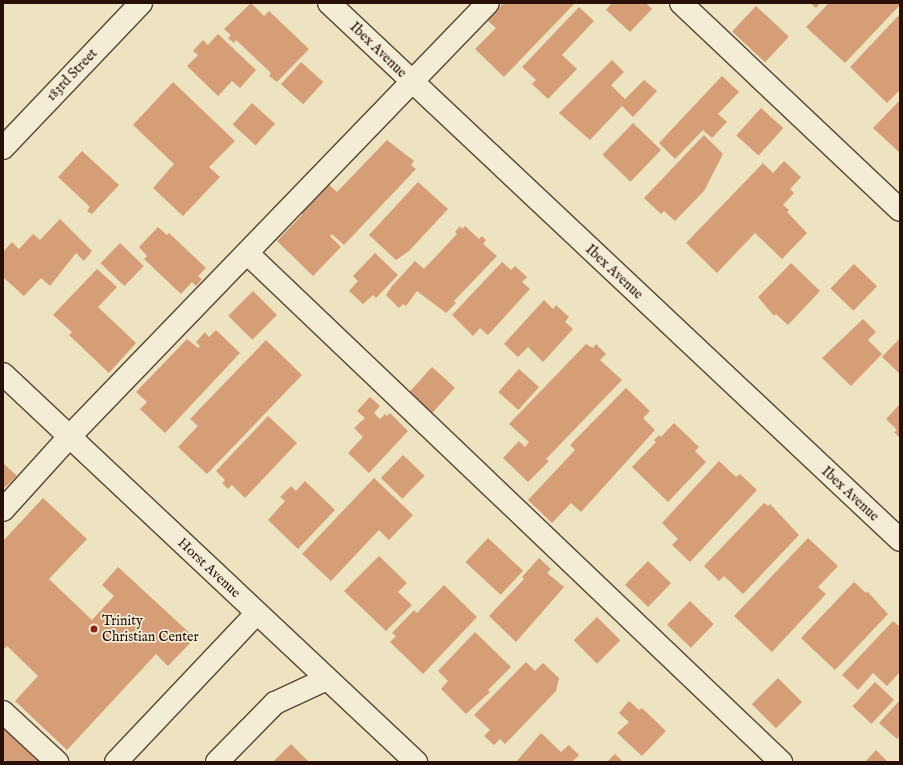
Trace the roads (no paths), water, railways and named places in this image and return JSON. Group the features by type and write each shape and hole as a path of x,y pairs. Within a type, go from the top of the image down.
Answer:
{"street":[{"name":"183rd Street","path":"3,148 141,3"},
{"name":"Ibex Avenue","path":"329,3 900,540"},
{"path":"3,510 69,437 488,3"},
{"path":"681,3 900,210"},
{"path":"247,253 781,762"},
{"name":"Horst Avenue","path":"3,374 416,762"},
{"path":"116,762 257,613"},
{"path":"217,762 275,703 327,679"},
{"path":"3,712 57,762"}],"place":[{"name":"Trinity Christian Center","path":"94,629"}]}
